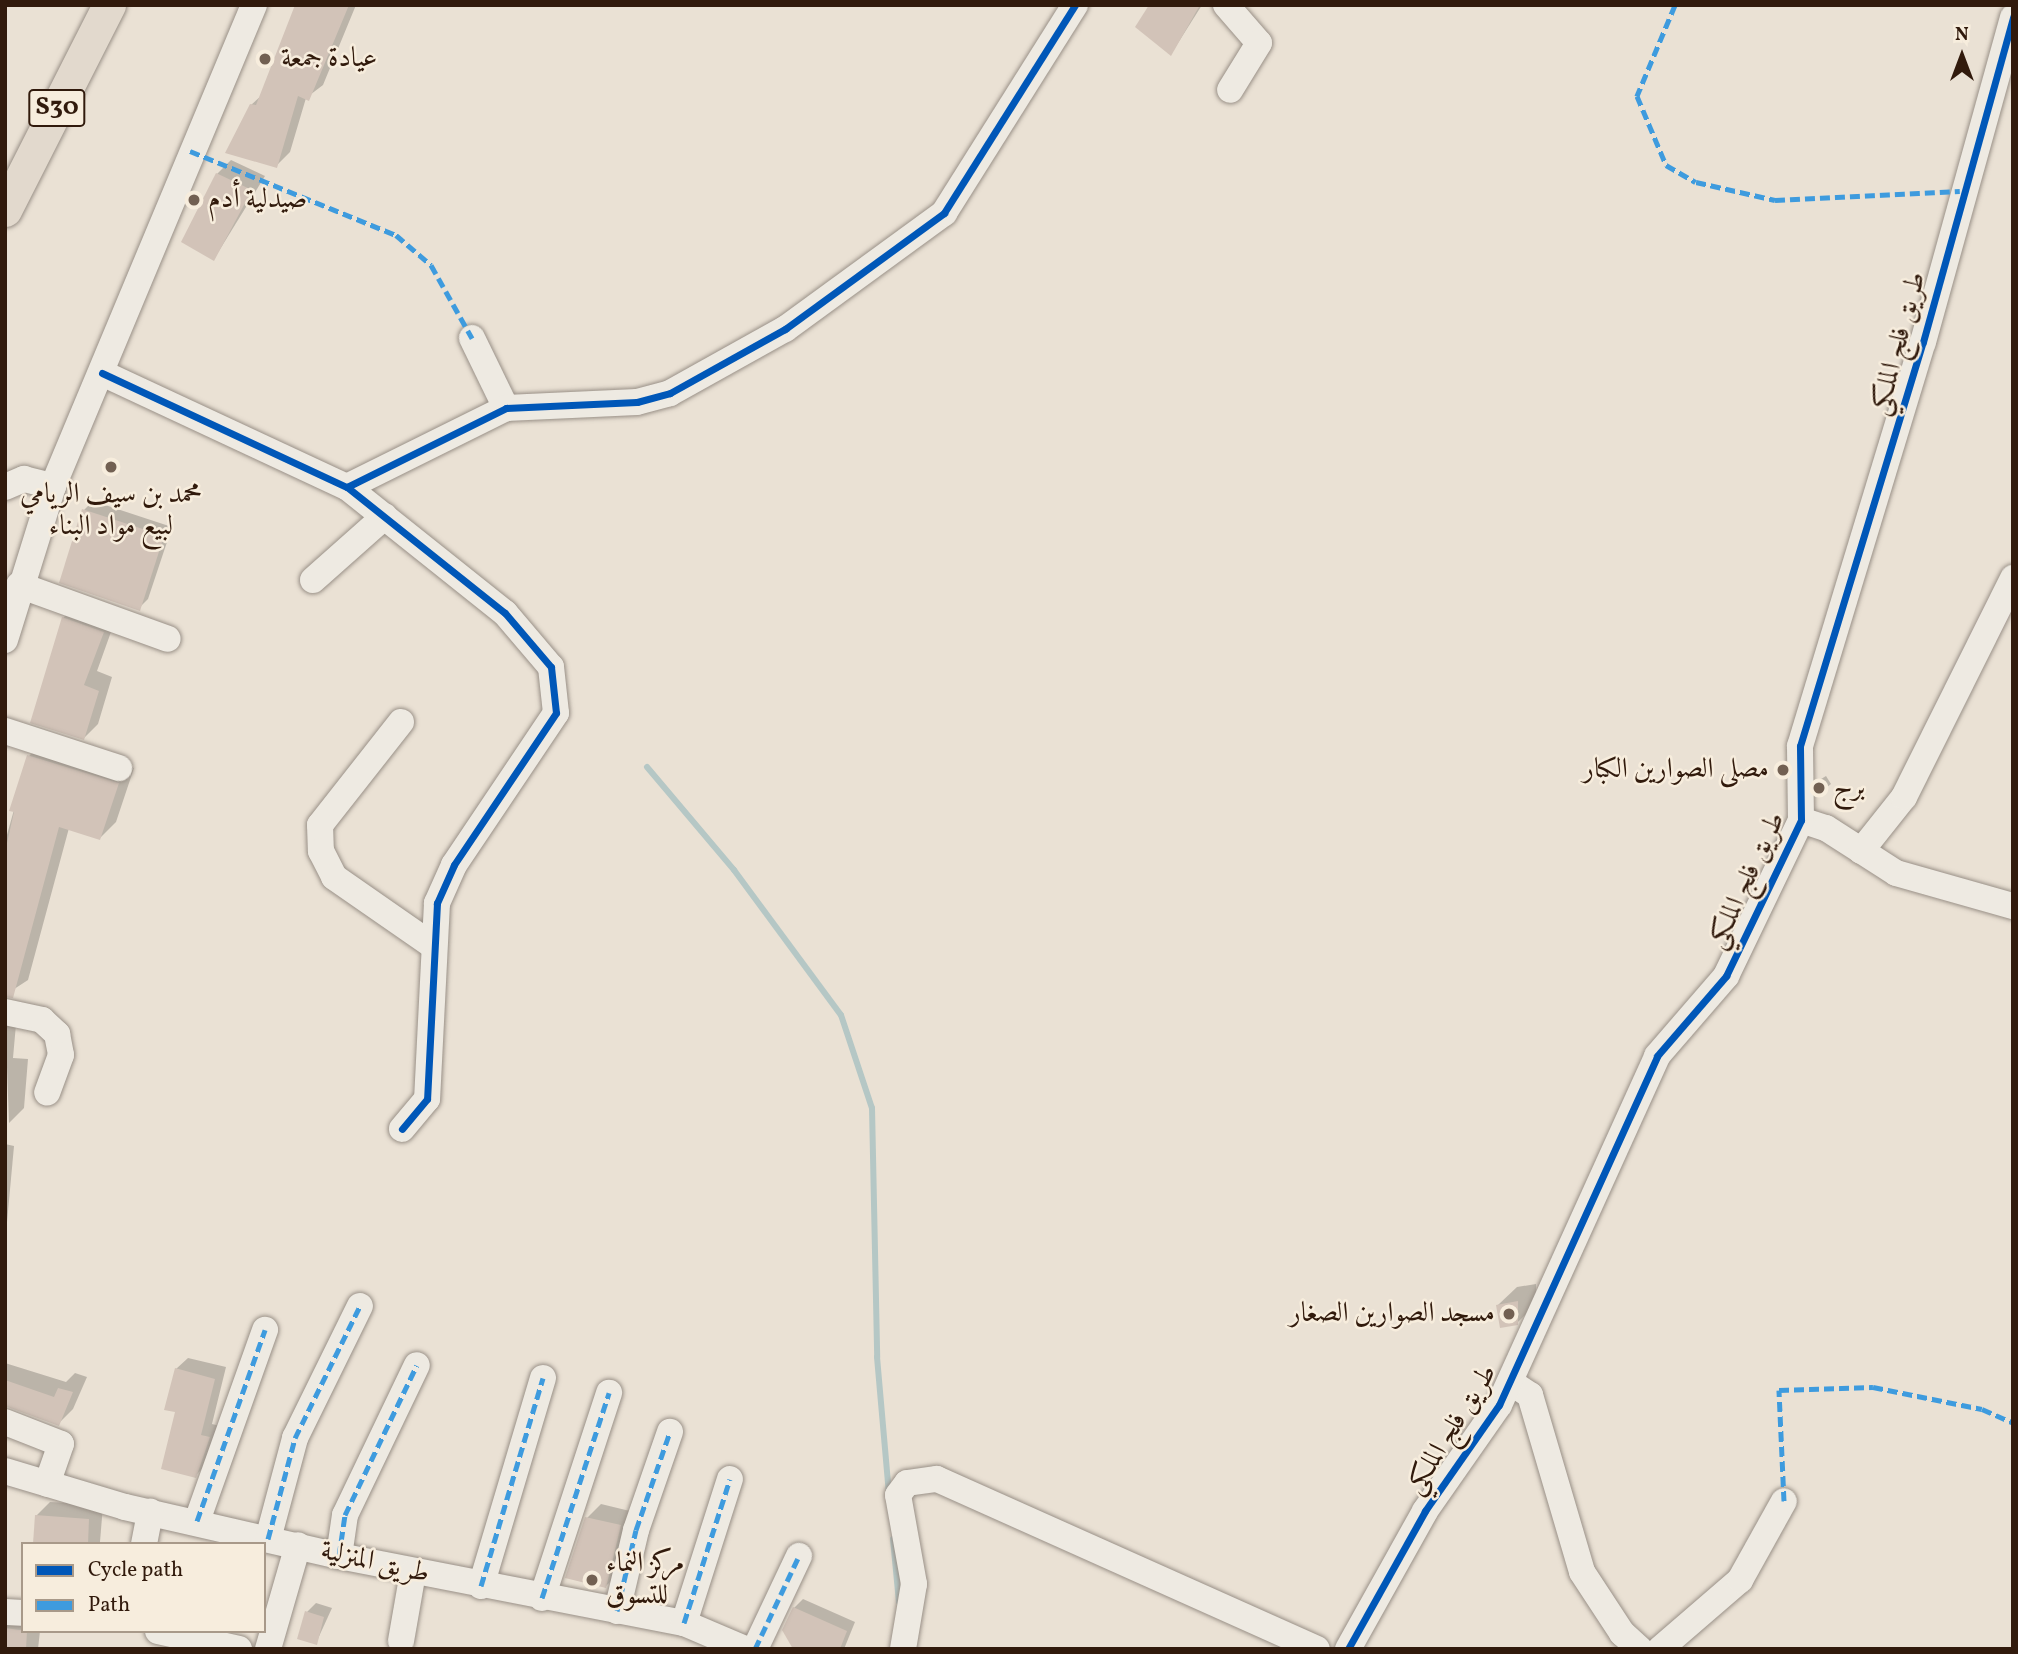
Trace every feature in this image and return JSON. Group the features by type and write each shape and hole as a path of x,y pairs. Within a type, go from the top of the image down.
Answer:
{"main road":[{"name":"S30","path":"5,211 109,5"}],"street":[{"path":"5,640 19,585 53,486 254,5"},
{"path":"347,487 506,408 637,402 670,393 785,329 909,244 944,213 975,170 1075,5"},
{"path":"1226,5 1259,43 1230,90"},
{"name":"طريق فلج الملكي","path":"1348,1649 1425,1511 1510,1382 1657,1056 1726,976 1801,821 1800,746 1923,342 2013,16"},
{"path":"472,338 506,408"},
{"path":"102,373 347,487 537,644 557,689 556,713 454,865 437,903 432,945 427,1099 402,1129"},
{"path":"5,487 24,479 53,486"},
{"path":"313,580 385,516"},
{"path":"1861,851 1904,797 2013,578"},
{"path":"19,585 168,639"},
{"path":"401,722 320,825 321,851 334,877 432,945"},
{"path":"5,731 119,768"},
{"path":"1801,821 1861,851 1896,873 2013,906"},
{"path":"5,1012 42,1020 57,1034 61,1055 47,1093"},
{"path":"268,1539 295,1438 360,1306"},
{"path":"197,1521 265,1330"},
{"path":"340,1556 345,1515 417,1365"},
{"path":"481,1586 543,1378"},
{"path":"1510,1382 1530,1395 1582,1572 1622,1633 1640,1649"},
{"path":"542,1598 609,1393"},
{"path":"5,1422 61,1444 47,1484"},
{"path":"617,1611 636,1530 670,1432"},
{"name":"طريق المنزلية","path":"5,1471 150,1512 340,1556 542,1598 684,1623 745,1649"},
{"path":"684,1623 730,1479"},
{"path":"903,1649 914,1584 898,1494 907,1483 937,1479 1317,1649"},
{"path":"1660,1649 1740,1580 1784,1501"},
{"path":"144,1542 150,1512"},
{"path":"268,1649 298,1545"},
{"path":"755,1649 799,1556"},
{"path":"401,1641 413,1572"},
{"path":"167,1633 239,1649"}],"building":[{"path":"295,5 349,5 309,101 298,96 277,168 225,153 250,104 256,105"},
{"path":"1149,5 1200,5 1171,56 1135,27"},
{"path":"216,173 252,190 214,261 181,242"},
{"path":"82,509 164,536 140,611 59,583"},
{"path":"62,617 104,632 84,685 99,691 84,740 30,723"},
{"path":"27,755 119,783 100,840 59,827 13,998 5,997 5,852 14,812 9,811"},
{"name":"برج","path":"1818,781 1824,781 1828,788 1824,795 1818,795 1814,791 1814,785"},
{"name":"مسجد الصوارين الصغار","path":"1518,1301 1518,1325 1500,1328 1496,1305"},
{"path":"175,1368 215,1379 201,1435 210,1437 196,1478 161,1469 175,1412 164,1410"},
{"path":"5,1380 54,1397 58,1388 73,1392 59,1426 5,1406"},
{"path":"35,1515 89,1519 88,1542 33,1542"},
{"path":"585,1517 621,1525 606,1588 565,1578"},
{"path":"793,1607 847,1631 840,1649 793,1649 782,1630"},
{"path":"305,1611 324,1617 317,1645 297,1639"},
{"path":"5,1628 27,1633 26,1649 5,1649"}],"waterway":[{"path":"647,767 734,870 841,1015 872,1108 877,1357 889,1494"},
{"path":"893,1539 899,1602"}],"marked path":[{"path":"1675,5 1637,96 1666,165 1696,182 1775,200 1960,191"},
{"path":"190,151 396,235 431,265 472,338"},
{"path":"268,1539 295,1438 360,1306"},
{"path":"197,1521 265,1330"},
{"path":"339,1556 345,1515 417,1365"},
{"path":"481,1586 543,1378"},
{"path":"1784,1501 1779,1390 1873,1387 1982,1409 2013,1423"},
{"path":"542,1598 609,1393"},
{"path":"617,1611 636,1530 670,1432"},
{"path":"684,1623 730,1479"},
{"path":"755,1649 799,1556"}],"cycle path":[{"path":"347,487 506,408 637,402 670,393 785,329 944,213 1075,5"},
{"path":"1348,1649 1425,1511 1499,1405 1657,1056 1726,976 1801,820 1800,746 1923,342 2013,17"},
{"path":"102,373 347,487 505,613 551,667 556,713 454,865 437,903 427,1099 402,1129"}],"place":[{"name":"عيادة جمعة","path":"265,59"},
{"name":"صيدلية أدم","path":"194,200"},
{"name":"محمد بن سيف الريامي لبيع مواد البناء","path":"111,467"},
{"name":"مصلى الصوارين الكبار","path":"1783,770"},
{"name":"برج","path":"1819,788"},
{"name":"مسجد الصوارين الصغار","path":"1509,1314"},
{"name":"مركز النماء للتسوق","path":"592,1580"}]}
